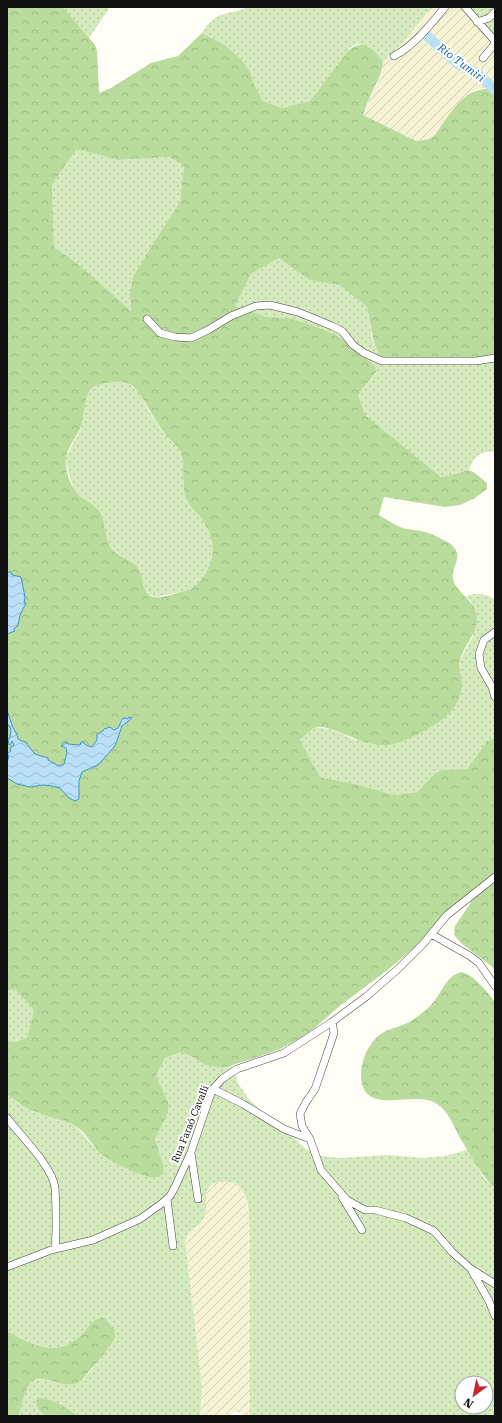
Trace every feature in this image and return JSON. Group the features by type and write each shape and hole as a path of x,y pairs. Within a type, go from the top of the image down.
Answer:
{"street":[{"path":"394,56 405,50 425,31 445,7"},
{"path":"464,7 495,41 494,45 483,58"},
{"path":"477,22 489,18 495,12"},
{"path":"147,319 160,333 175,337 191,338 231,316 256,306 270,305 298,312 342,331 353,345 364,353 382,361 476,361 495,358"},
{"path":"495,632 484,640 478,654 481,668 492,687 495,697"},
{"name":"Rua Faraó Cavalli","path":"7,1267 56,1249 93,1240 140,1219 167,1199 175,1187 191,1152 213,1089 222,1079 237,1069 284,1053 332,1022 367,996 394,973 447,915 495,877"},
{"path":"431,934 465,953 479,963 495,986"},
{"path":"332,1022 334,1033 320,1076 315,1089 300,1114 302,1126 310,1139 321,1170 347,1200 364,1210 375,1210 406,1218 434,1231 452,1252 471,1269 495,1284"},
{"path":"213,1089 243,1104 284,1129 310,1139"},
{"path":"7,1118 53,1177 55,1186 56,1249"},
{"path":"191,1152 198,1199"},
{"path":"338,1189 362,1230"},
{"path":"167,1199 173,1246"},
{"path":"471,1269 489,1301 495,1316"}],"shaded area":[{"path":"432,7 461,7 484,35 495,41 495,89 478,89 469,94 461,100 432,138 416,141 363,115 382,73 383,62 405,40"},
{"path":"220,1181 232,1181 242,1189 249,1214 250,1416 244,1416 237,1412 233,1412 231,1416 200,1416 202,1386 185,1241 189,1233 205,1217 206,1192 211,1184"}],"green space":[{"path":"7,7 63,7 95,45 97,51 99,93 111,88 151,63 178,56 202,33 222,43 241,59 251,74 254,84 263,101 282,108 310,101 347,52 358,45 367,46 375,52 383,62 380,77 370,96 363,115 416,141 433,137 458,103 470,93 477,90 495,89 495,356 404,365 395,364 382,357 376,348 367,307 340,285 309,280 279,258 251,274 235,306 267,317 288,318 306,323 325,330 342,339 374,365 377,371 358,395 365,415 441,477 469,470 487,483 487,489 475,498 460,505 445,507 384,497 379,515 400,527 426,532 436,536 451,544 457,552 457,559 453,571 454,582 456,587 474,607 477,619 474,631 460,660 459,666 462,690 455,706 439,722 411,738 389,745 365,742 323,727 314,728 300,740 320,777 355,784 395,795 417,792 436,772 444,770 467,769 487,741 495,738 495,969 461,943 454,935 455,926 476,895 429,932 416,946 389,969 341,1005 301,1038 280,1049 226,1067 216,1067 204,1064 181,1052 165,1058 156,1076 169,1104 168,1113 155,1139 164,1167 163,1174 157,1177 145,1176 112,1161 101,1154 85,1134 74,1125 66,1121 43,1115 18,1103 7,1095 7,1041 15,1042 27,1038 34,1010 15,989 7,991","holes":["77,149 118,160 169,157 184,166 180,202 133,277 130,294 131,311 84,270 54,247 52,184","122,382 130,384 139,393 159,426 179,449 182,458 186,497 190,505 203,521 212,542 213,549 210,564 200,581 188,590 166,596 153,597 146,593 141,573 131,561 120,555 110,546 99,511 95,506 77,493 71,484 67,473 66,457 82,424 86,399 92,388 102,384"]},
{"path":"63,7 110,7 89,38"},
{"path":"249,7 432,7 405,40 383,62 368,47 357,44 351,47 310,101 282,108 263,101 254,84 251,74 222,43 202,33 212,20 222,14"},
{"path":"461,7 495,7 495,41 484,36"},
{"path":"77,149 118,160 169,157 184,166 180,202 152,245 130,294 131,311 94,278 54,247 52,184"},
{"path":"279,258 309,280 340,284 367,307 372,339 376,348 495,356 495,452 486,452 478,455 472,461 469,470 441,477 364,415 358,395 377,372 374,365 342,339 325,330 288,318 267,317 235,306 251,274"},
{"path":"122,382 130,384 139,393 163,432 180,449 184,473 183,482 212,536 213,549 210,563 202,579 196,586 188,590 157,597 150,595 144,590 142,580 133,563 113,550 108,543 96,506 80,496 74,489 68,472 66,457 80,430 88,394 92,388 99,384"},
{"path":"475,594 486,595 495,600 495,738 487,741 467,769 444,770 436,772 417,792 395,795 355,784 320,777 300,740 311,730 320,727 325,728 356,740 462,684 460,660 473,636 471,601 466,596"},
{"path":"462,972 472,977 495,1002 495,1189 476,1164 450,1119 441,1107 427,1100 379,1099 370,1096 363,1088 361,1074 363,1061 372,1042 382,1033 411,1021 422,1013 436,1000 448,981 452,977"},
{"path":"15,989 34,1010 27,1039 15,1042 7,1041 7,991"},
{"path":"181,1052 207,1064 222,1066 232,1065 239,1085 249,1099 258,1108 280,1124 306,1149 321,1156 340,1158 388,1155 424,1158 445,1156 467,1150 484,1178 495,1189 495,1416 250,1416 250,1242 248,1208 242,1189 235,1184 225,1182 211,1184 206,1192 205,1217 189,1233 185,1241 202,1386 200,1416 79,1416 74,1414 41,1412 46,1416 19,1416 24,1395 30,1384 39,1379 59,1384 68,1384 81,1380 86,1377 106,1352 114,1341 115,1334 109,1321 98,1318 76,1340 68,1345 59,1348 50,1348 32,1343 7,1331 7,1095 16,1102 38,1113 66,1121 76,1126 94,1147 164,1167 155,1139 168,1113 169,1104 156,1076 165,1058"},
{"path":"102,1317 112,1325 115,1334 114,1341 82,1380 72,1384 62,1384 44,1379 37,1379 30,1384 24,1395 19,1416 7,1416 7,1331 36,1345 55,1348 64,1346 74,1341 94,1321"},
{"path":"40,1398 56,1402 79,1416 47,1416 41,1412 37,1406 36,1401"}],"water":[{"path":"10,571 12,575 21,577 25,597 24,603 26,603 20,615 18,625 14,629 15,631 7,634 7,574"},
{"path":"7,710 18,739 26,743 35,754 48,758 48,760 59,766 64,764 67,753 66,748 61,746 66,742 68,744 80,745 81,742 83,742 92,747 97,740 97,734 110,727 114,730 118,728 123,718 132,718 122,726 115,746 98,765 82,772 79,781 79,799 75,801 69,798 60,788 43,785 30,787 17,784 7,778 7,762 9,756 7,754 11,751 10,748 14,745 12,741 9,745 8,739 10,738 11,729 7,723"}],"waterway":[{"name":"Rio Tumiri","path":"426,35 458,64 478,74 495,90"}]}
